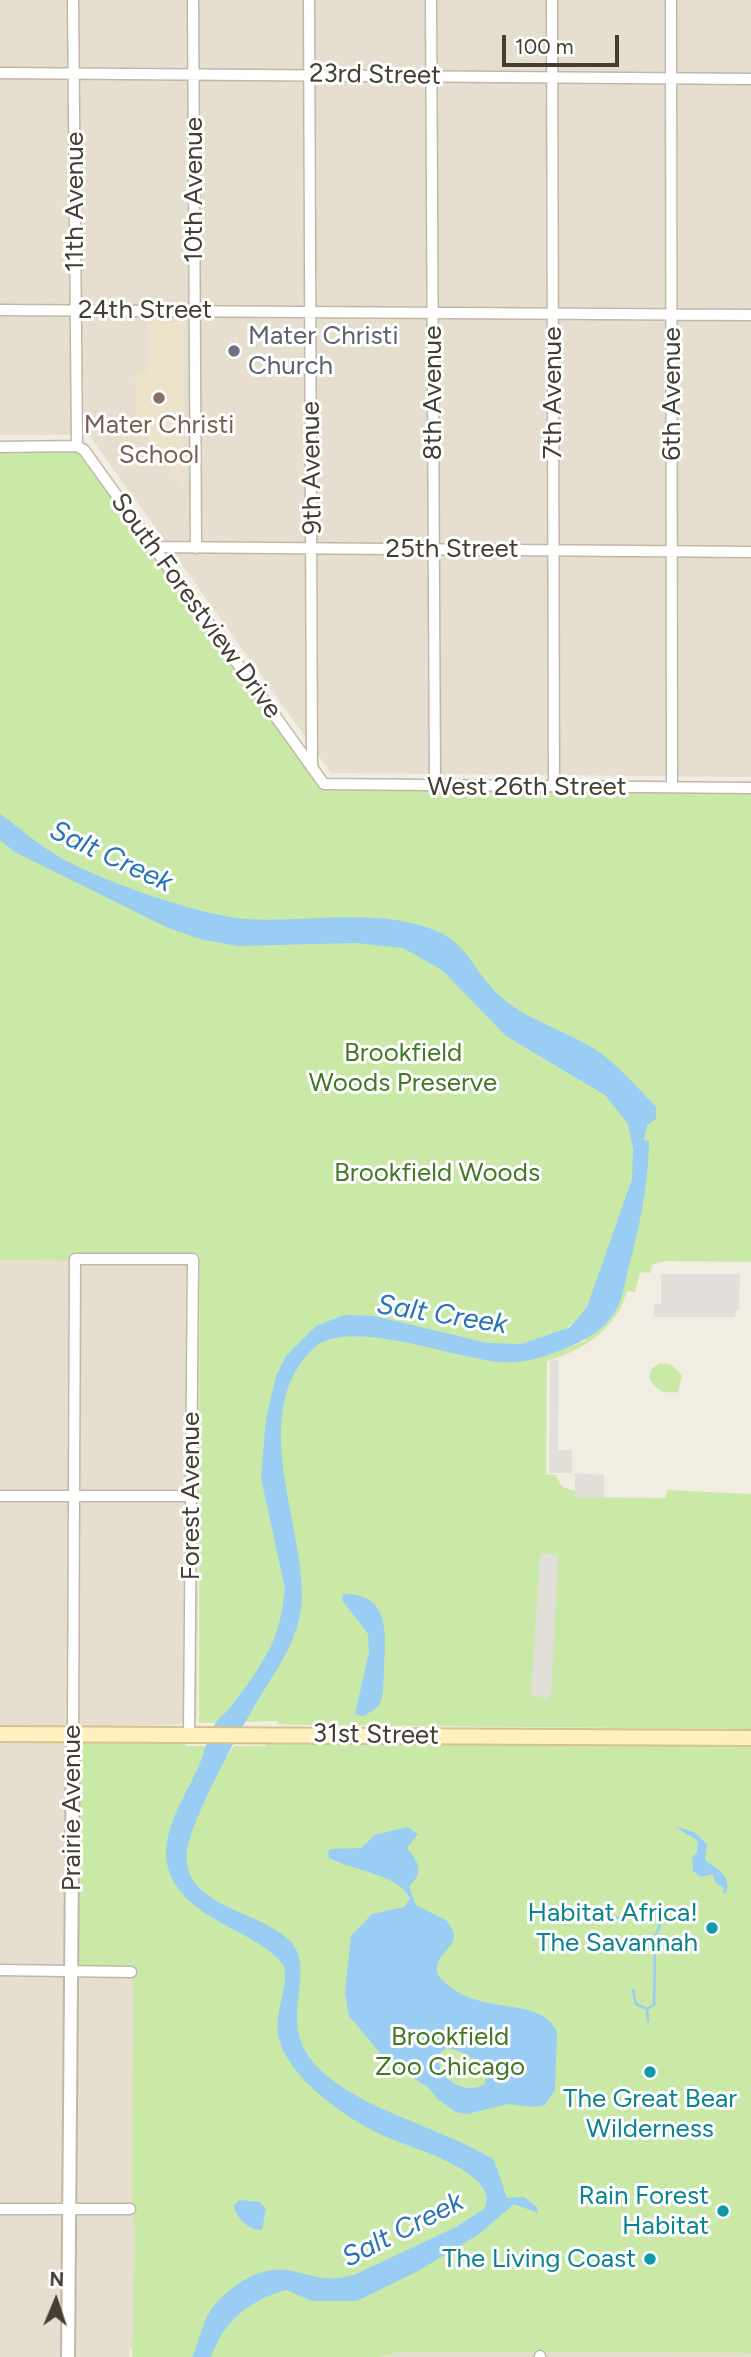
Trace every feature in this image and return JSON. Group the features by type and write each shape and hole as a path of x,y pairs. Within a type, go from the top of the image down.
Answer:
{"main road":[{"name":"31st Street","path":"0,1734 751,1738"}],"street":[{"name":"11th Avenue","path":"73,0 77,446"},
{"name":"10th Avenue","path":"193,0 196,548"},
{"name":"9th Avenue","path":"309,0 312,768"},
{"name":"8th Avenue","path":"431,0 435,786"},
{"name":"7th Avenue","path":"552,0 554,786"},
{"name":"6th Avenue","path":"671,0 672,787"},
{"name":"23rd Street","path":"0,73 751,79"},
{"name":"24th Street","path":"0,310 751,315"},
{"path":"0,447 77,446"},
{"name":"South Forestview Drive","path":"77,446 84,450 312,768"},
{"name":"25th Street","path":"154,547 751,552"},
{"name":"West 26th Street","path":"312,768 324,785 751,789"},
{"name":"Forest Avenue","path":"75,1259 193,1259 191,1496 196,1734"},
{"name":"Prairie Avenue","path":"68,2357 75,1259"},
{"path":"0,1496 191,1496"},
{"path":"0,1970 131,1972"},
{"path":"0,2209 130,2209"}],"shaded area":[{"path":"0,0 751,0 751,777 331,773 89,435 0,435"},
{"name":"Mater Christi School","path":"147,322 183,322 184,488 136,422 135,374 147,373"},
{"path":"74,1252 195,1252 201,1259 197,1718 179,1724 0,1729 0,1260 66,1261"},
{"path":"661,1274 740,1274 739,1310 736,1310 735,1317 654,1317 654,1304 661,1304"},
{"path":"559,1359 558,1450 572,1450 572,1473 549,1473 550,1361"},
{"path":"575,1473 604,1475 604,1497 575,1497"},
{"path":"544,1553 558,1556 551,1695 546,1699 531,1694 540,1555"},
{"path":"0,1741 87,1742 140,1958 137,2349 130,2349 129,2357 0,2357"},
{"path":"400,2352 751,2353 751,2357 380,2357"}],"green space":[{"name":"Brookfield Woods Preserve","path":"0,452 76,452 82,455 322,789 751,792 751,1262 665,1261 652,1265 650,1273 640,1272 635,1292 627,1291 616,1316 597,1336 573,1351 547,1361 546,1474 556,1475 562,1487 575,1491 575,1497 666,1498 667,1490 751,1494 751,1729 303,1725 278,1724 278,1721 199,1723 200,1256 195,1252 74,1252 66,1261 0,1260","holes":["604,1260 585,1341 547,1355 548,1337 571,1324 586,1307"]},
{"path":"660,1363 671,1364 682,1375 678,1392 661,1391 649,1378 652,1368"},
{"name":"Brookfield Zoo Chicago","path":"81,1741 188,1742 186,1746 204,1746 225,1759 234,1746 265,1746 267,1742 751,1744 751,2353 400,2352 380,2357 132,2357 135,2233 132,2202 133,1967 81,1966 78,1959"}],"water":[{"name":"Salt Creek","path":"0,814 74,865 176,904 246,919 345,917 394,920 441,933 466,953 490,986 509,1004 599,1052 656,1107 656,1119 647,1125 644,1140 649,1141 646,1187 623,1290 614,1314 596,1332 550,1354 509,1362 481,1359 403,1342 351,1336 330,1339 314,1348 294,1374 284,1403 281,1434 283,1467 300,1567 301,1612 287,1651 240,1731 207,1796 193,1829 187,1854 190,1874 200,1889 216,1900 273,1928 297,1950 300,1963 297,2021 299,2036 305,2050 319,2069 364,2100 494,2160 507,2198 524,2197 537,2207 538,2213 514,2204 479,2234 420,2270 357,2301 312,2301 286,2290 260,2300 231,2322 216,2344 211,2357 192,2357 213,2307 230,2289 241,2282 252,2276 276,2270 321,2278 356,2274 456,2227 485,2208 487,2197 482,2186 472,2176 443,2159 370,2129 325,2099 298,2073 288,2059 278,2035 284,1966 263,1947 192,1903 181,1892 171,1875 166,1858 172,1824 213,1728 258,1669 273,1641 281,1616 285,1589 261,1478 266,1419 276,1376 286,1356 316,1326 344,1315 375,1316 487,1343 522,1344 570,1327 587,1307 632,1179 633,1149 628,1124 605,1095 506,1036 442,970 403,948 356,943 237,946 200,939 166,927 15,852 0,840"},
{"path":"343,1594 358,1595 370,1600 382,1618 384,1629 382,1698 377,1707 364,1716 355,1714 369,1652 368,1634 342,1600"},
{"path":"674,1826 694,1832 707,1844 705,1860 725,1877 726,1893 723,1893 724,1888 716,1883 712,1874 701,1877 693,1871 692,1858 697,1852 698,1841"},
{"path":"407,1827 418,1834 407,1848 418,1867 417,1876 409,1886 416,1905 447,1921 454,1933 451,1944 438,1963 438,1975 453,1989 470,1998 536,2013 548,2020 557,2032 555,2090 545,2105 534,2107 508,2104 467,2114 456,2112 437,2099 429,2088 387,2061 349,2016 345,1993 351,1936 372,1914 404,1907 410,1899 397,1884 376,1874 339,1863 329,1858 328,1853 330,1849 361,1848 375,1835","holes":["447,2048 478,2063 486,2071 485,2084 469,2088 446,2077 441,2070 439,2054"]},
{"path":"240,2200 260,2202 266,2209 262,2230 248,2226 240,2219 234,2205"}],"waterway":[{"path":"594,1912 622,1919 639,1911 659,1913 661,1922 654,1940 654,2005 647,2009 648,2021"},
{"path":"633,1990 636,2004 647,2009"}],"place":[{"name":"Mater Christi Church","path":"234,351"},
{"name":"Mater Christi School","path":"159,398"},
{"name":"Habitat Africa! The Savannah","path":"712,1928"},
{"name":"The Great Bear Wilderness","path":"650,2072"},
{"name":"Rain Forest Habitat","path":"723,2211"},
{"name":"The Living Coast","path":"650,2259"}],"park label":[{"name":"Brookfield Woods","path":"437,1173"}]}
